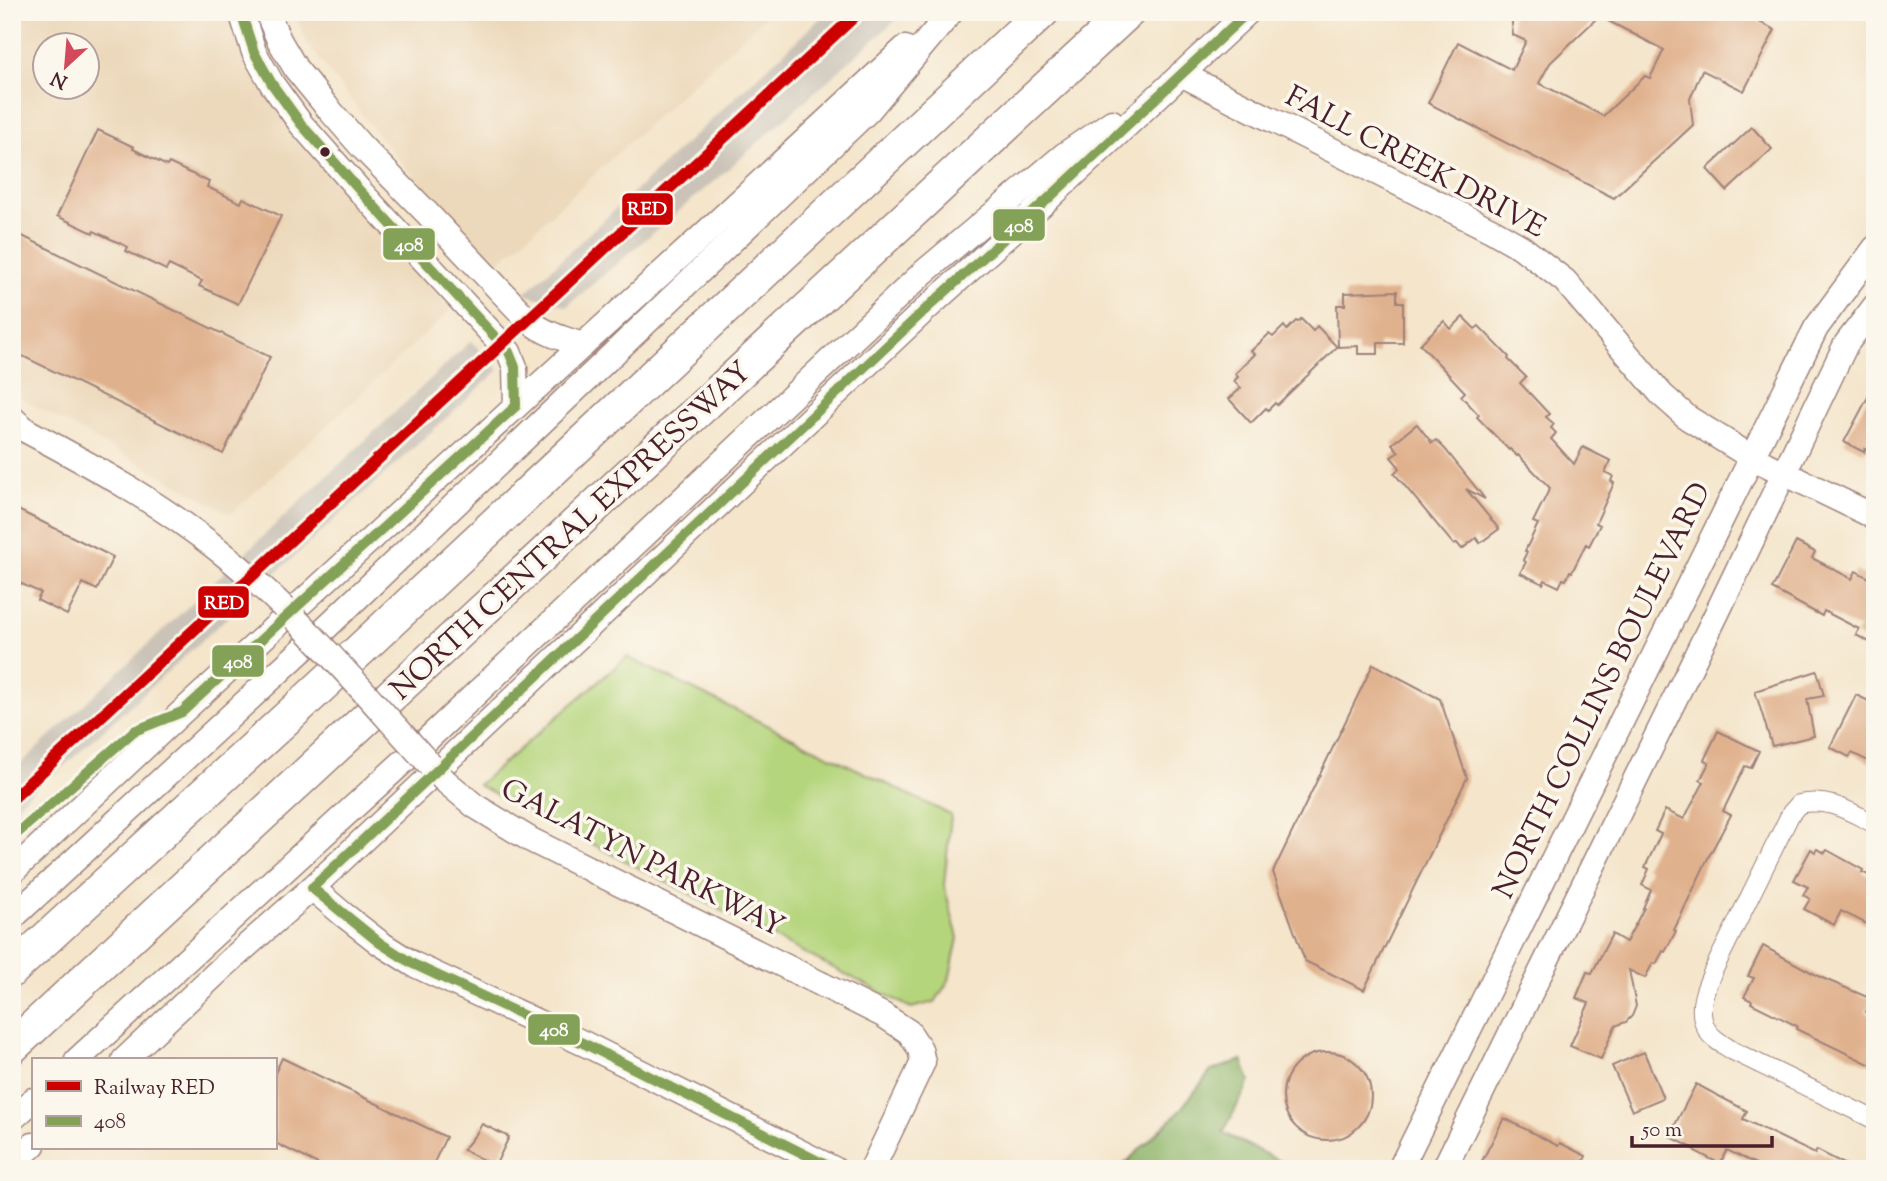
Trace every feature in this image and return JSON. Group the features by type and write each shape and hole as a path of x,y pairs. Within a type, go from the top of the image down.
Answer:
{"highway":[{"name":"NORTH CENTRAL EXPRESSWAY","path":"12,970 343,666 1042,12"},
{"name":"NORTH CENTRAL EXPRESSWAY","path":"12,1047 1128,12"}],"main road":[{"path":"241,12 254,52 272,84 301,124 509,352 515,367 516,406"},
{"path":"267,12 296,69 327,107 527,320 553,335 583,345"},
{"path":"12,872 182,712 944,12"},
{"path":"12,918 314,639 868,111 951,12"},
{"path":"126,1058 312,888 926,309 1248,12"},
{"path":"79,1058 416,750 924,272 1064,155 1181,74"},
{"name":"FALL CREEK DRIVE","path":"1181,74 1493,230 1521,247 1565,281 1662,395 1688,418 1751,457 1875,517"},
{"name":"NORTH COLLINS BOULEVARD","path":"1400,1169 1816,328 1875,248"},
{"path":"1444,1169 1846,344 1875,306"},
{"name":"GALATYN PARKWAY","path":"17,425 153,502 197,533 248,575 284,607 416,750 475,806 531,841 883,1015 909,1032 923,1062 872,1169"},
{"path":"1618,725 1654,742"},
{"path":"312,888 380,943 413,964 587,1045 834,1169"},
{"path":"1453,1060 1489,1077"},
{"path":"12,1119 32,1101"},
{"path":"12,1164 32,1146"}],"street":[{"path":"1875,824 1835,805 1821,802 1799,804 1791,813 1717,961 1703,1000 1702,1014 1707,1031 1733,1051 1875,1120"}],"shaded area":[{"path":"12,12 228,12 250,64 344,188 451,310 231,514 12,393"},
{"path":"294,12 770,12 492,269 387,146 308,45"},
{"path":"827,12 905,12 727,170 567,306 524,294"},
{"path":"471,341 499,370 54,775 52,773 12,810 12,772"}],"green space":[{"path":"627,657 951,815 944,885 958,938 949,980 935,1002 911,1008 478,785"},
{"path":"1242,1060 1250,1081 1223,1133 1296,1169 1119,1169 1175,1116 1211,1071"}],"building":[{"path":"1511,12 1740,12 1775,30 1744,91 1702,70 1690,99 1693,125 1614,198 1428,103 1458,42 1512,70 1526,41 1513,35","holes":["1599,16 1664,50 1650,78 1645,76 1603,116 1539,83 1550,63"]},
{"path":"1752,127 1772,149 1727,191 1707,169"},
{"path":"98,130 167,166 169,163 209,182 207,187 241,203 243,198 281,216 238,304 199,286 202,281 169,265 166,270 126,251 128,247 57,216"},
{"path":"12,231 270,357 223,454 12,351"},
{"path":"1397,291 1397,302 1403,302 1403,343 1378,343 1378,354 1358,354 1358,346 1338,347 1337,305 1345,305 1345,293"},
{"path":"1463,317 1475,329 1479,326 1526,377 1520,383 1549,414 1546,417 1554,424 1551,428 1556,433 1551,439 1574,464 1583,447 1611,461 1605,472 1613,476 1611,481 1614,483 1596,523 1600,525 1589,546 1586,544 1572,572 1570,571 1566,580 1563,579 1559,587 1545,580 1543,584 1520,573 1526,562 1523,560 1527,552 1525,551 1538,524 1533,522 1550,488 1477,417 1479,415 1461,396 1465,392 1420,344 1444,321 1451,329"},
{"path":"1301,319 1313,331 1317,326 1337,347 1277,405 1275,403 1268,410 1266,408 1251,423 1229,399 1241,388 1234,381 1238,377 1235,374 1255,354 1251,351 1269,334 1273,337 1284,326 1287,330"},
{"path":"1875,384 1875,454 1865,449 1864,452 1844,442"},
{"path":"1417,424 1432,443 1436,440 1445,449 1485,499 1466,489 1499,529 1480,543 1476,538 1462,549 1457,543 1454,545 1394,473 1400,468 1391,457 1399,452 1392,444"},
{"path":"12,507 113,557 97,590 83,583 67,615 37,600 41,593 20,583 12,586"},
{"path":"1796,542 1815,552 1812,558 1852,579 1856,571 1875,581 1875,645 1856,635 1859,629 1824,611 1822,616 1772,589"},
{"path":"1373,664 1440,699 1467,778 1364,990 1305,961 1273,872"},
{"path":"1817,671 1824,696 1807,699 1814,736 1772,746 1755,691"},
{"path":"1856,695 1875,704 1875,754 1870,762 1852,753 1849,757 1830,747"},
{"path":"1718,731 1759,751 1751,768 1745,766 1723,811 1731,815 1665,952 1663,951 1656,964 1653,963 1645,978 1629,970 1636,1006 1626,1022 1615,1026 1601,1059 1570,1046 1589,1003 1576,998 1587,972 1592,973 1612,934 1626,942 1651,890 1642,885 1649,869 1645,867 1661,834 1655,831 1665,810 1684,819 1704,782 1700,780 1709,763 1704,760"},
{"path":"1811,849 1825,853 1827,850 1875,878 1875,928 1841,911 1834,925 1804,909 1810,899 1803,895 1808,887 1794,880"},
{"path":"1763,946 1820,977 1872,999 1866,1012 1875,1016 1875,1067 1796,1029 1797,1026 1744,997 1754,978 1748,976"},
{"path":"1327,1052 1344,1056 1358,1065 1367,1079 1371,1096 1367,1113 1358,1127 1344,1136 1327,1140 1310,1136 1296,1127 1287,1113 1283,1096 1287,1079 1296,1065 1310,1056"},
{"path":"1644,1052 1663,1098 1632,1111 1612,1066"},
{"path":"282,1058 446,1137 431,1169 328,1169 276,1143 276,1071"},
{"path":"1696,1084 1747,1111 1743,1119 1815,1154 1817,1150 1854,1169 1754,1169 1756,1164 1727,1150 1720,1164 1695,1151 1669,1136"},
{"path":"1504,1118 1558,1146 1560,1143 1586,1156 1580,1169 1478,1169"},
{"path":"482,1124 509,1137 495,1166 463,1150"}],"rail line":[{"name":"RED","path":"12,799 859,12"}],"transit line":[{"name":"408","path":"12,838 134,731 182,712 516,406 515,367 509,352 301,124 272,84 254,52 241,12"},
{"name":"408","path":"834,1169 587,1045 413,964 380,943 312,888 926,309 1248,12"}]}
